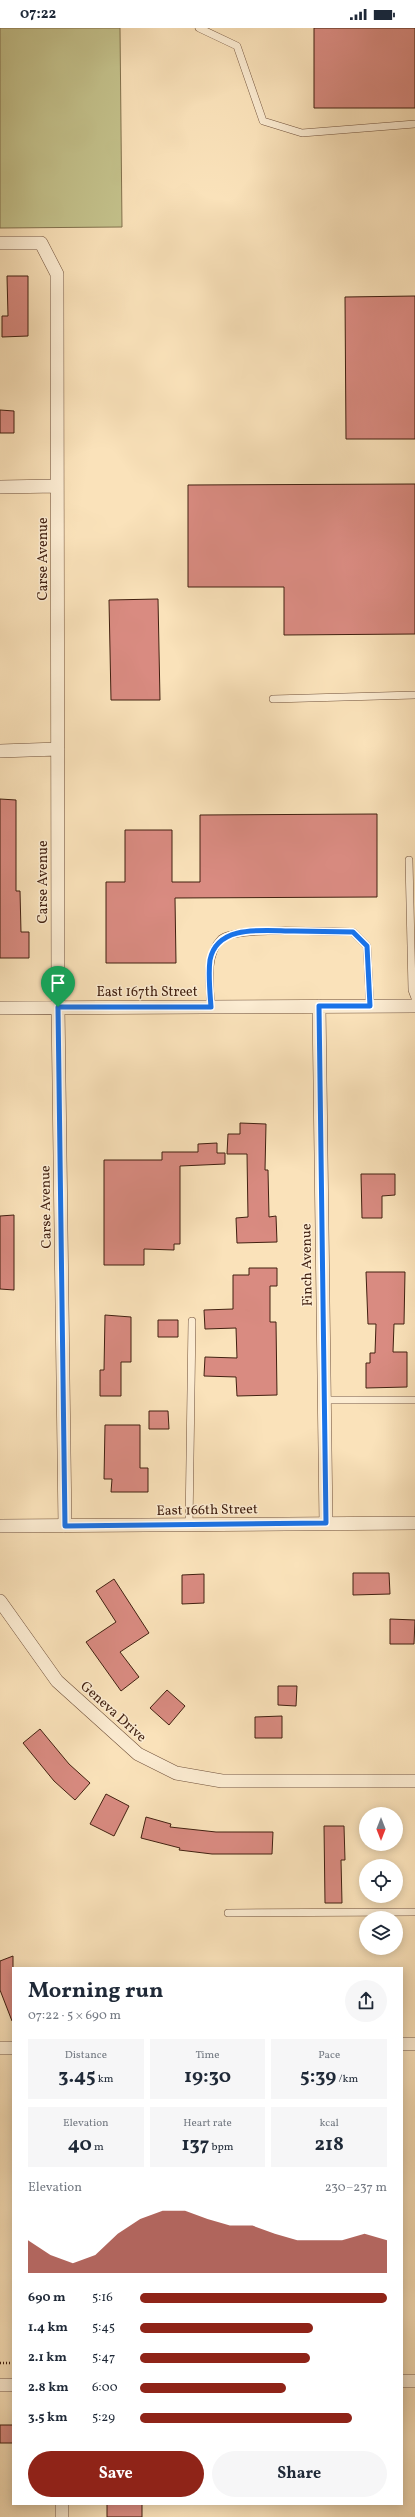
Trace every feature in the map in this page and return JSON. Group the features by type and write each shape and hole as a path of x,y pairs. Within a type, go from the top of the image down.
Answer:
{"street":[{"name":"Carse Avenue","path":"0,244 41,243 57,274 58,1007 65,1526"},
{"path":"0,487 57,486"},
{"path":"0,751 58,750"},
{"name":"Finch Avenue","path":"319,1006 326,1523"},
{"name":"East 167th Street","path":"0,1008 415,1006"},
{"name":"East 166th Street","path":"0,1526 189,1526 326,1523 415,1524"},
{"name":"Geneva Drive","path":"0,1601 57,1681 138,1754 176,1773 222,1781 415,1781"},
{"path":"403,2044 415,2044"},
{"path":"0,2048 12,2048"},
{"path":"403,2381 415,2381"},
{"path":"0,2385 12,2385"},
{"path":"62,2505 62,2517"}],"lane":[{"path":"199,28 237,46 263,122 302,133 415,124"},
{"path":"273,699 415,695"},
{"path":"409,860 412,990 415,998"},
{"path":"211,1007 210,960 221,939 235,932 294,931 353,932 367,946 370,1006"},
{"path":"189,1526 192,1321"},
{"path":"324,1400 415,1400"},
{"path":"228,1913 415,1912"}],"path":[{"path":"0,2363 12,2363"}],"shaded area":[{"path":"0,28 120,28 122,227 0,228"}],"building":[{"path":"314,28 415,28 415,108 314,108"},
{"path":"7,276 28,276 28,336 2,337 2,316 8,316"},
{"path":"415,296 415,439 346,439 345,297"},
{"path":"0,410 14,411 14,433 0,433"},
{"path":"415,484 415,634 284,635 284,587 188,587 188,485"},
{"path":"158,599 160,700 111,700 109,600"},
{"path":"0,799 16,800 16,891 20,891 21,932 29,932 29,958 0,958"},
{"path":"377,814 377,897 175,898 176,963 106,963 106,882 125,882 125,830 172,830 172,882 200,882 200,815"},
{"path":"240,1123 266,1124 265,1170 268,1170 269,1217 276,1216 277,1242 237,1243 236,1218 248,1217 247,1154 227,1154 228,1134 240,1134"},
{"path":"217,1143 217,1153 225,1153 225,1164 180,1166 180,1244 174,1244 174,1250 144,1249 144,1265 104,1265 104,1160 162,1160 162,1152 198,1152 198,1144"},
{"path":"361,1174 395,1174 395,1195 382,1196 382,1218 362,1218"},
{"path":"14,1215 14,1290 0,1289 0,1216"},
{"path":"249,1268 277,1268 277,1286 270,1286 270,1322 276,1322 277,1395 237,1396 236,1377 204,1376 205,1357 237,1358 236,1328 205,1329 204,1310 233,1309 233,1275 249,1275"},
{"path":"366,1272 405,1272 404,1324 394,1324 393,1352 407,1352 407,1387 366,1388 366,1363 370,1363 370,1353 375,1353 376,1324 368,1324"},
{"path":"105,1315 131,1317 131,1362 121,1362 121,1396 100,1396 100,1370 104,1370"},
{"path":"158,1320 178,1320 178,1337 158,1337"},
{"path":"149,1411 168,1411 169,1429 149,1429"},
{"path":"105,1425 140,1425 140,1468 148,1468 148,1492 111,1492 112,1479 104,1479"},
{"path":"353,1573 389,1573 390,1594 353,1595"},
{"path":"204,1574 204,1603 182,1604 182,1575"},
{"path":"114,1579 149,1633 120,1652 139,1677 121,1691 86,1642 116,1622 96,1591"},
{"path":"390,1619 415,1620 414,1644 390,1644"},
{"path":"278,1686 297,1686 296,1706 278,1705"},
{"path":"167,1690 185,1706 169,1725 150,1708"},
{"path":"282,1716 282,1738 255,1738 255,1717"},
{"path":"40,1729 69,1764 90,1783 75,1800 54,1781 23,1743"},
{"path":"106,1794 129,1806 114,1836 90,1824"},
{"path":"146,1817 171,1824 170,1827 216,1832 273,1832 272,1854 212,1854 179,1850 180,1848 141,1838"},
{"path":"324,1826 344,1826 345,1860 341,1860 342,1903 325,1903"},
{"path":"13,1956 12,2021 0,1990 0,1961"},
{"path":"0,2425 12,2425 12,2443 0,2443"},
{"path":"107,2505 142,2505 142,2517 107,2517"}],"route":[{"path":"235,932 353,932 367,946 370,1006 319,1006 326,1523 189,1526 65,1526 58,1007 211,1007 210,960 221,939 235,932"}]}
